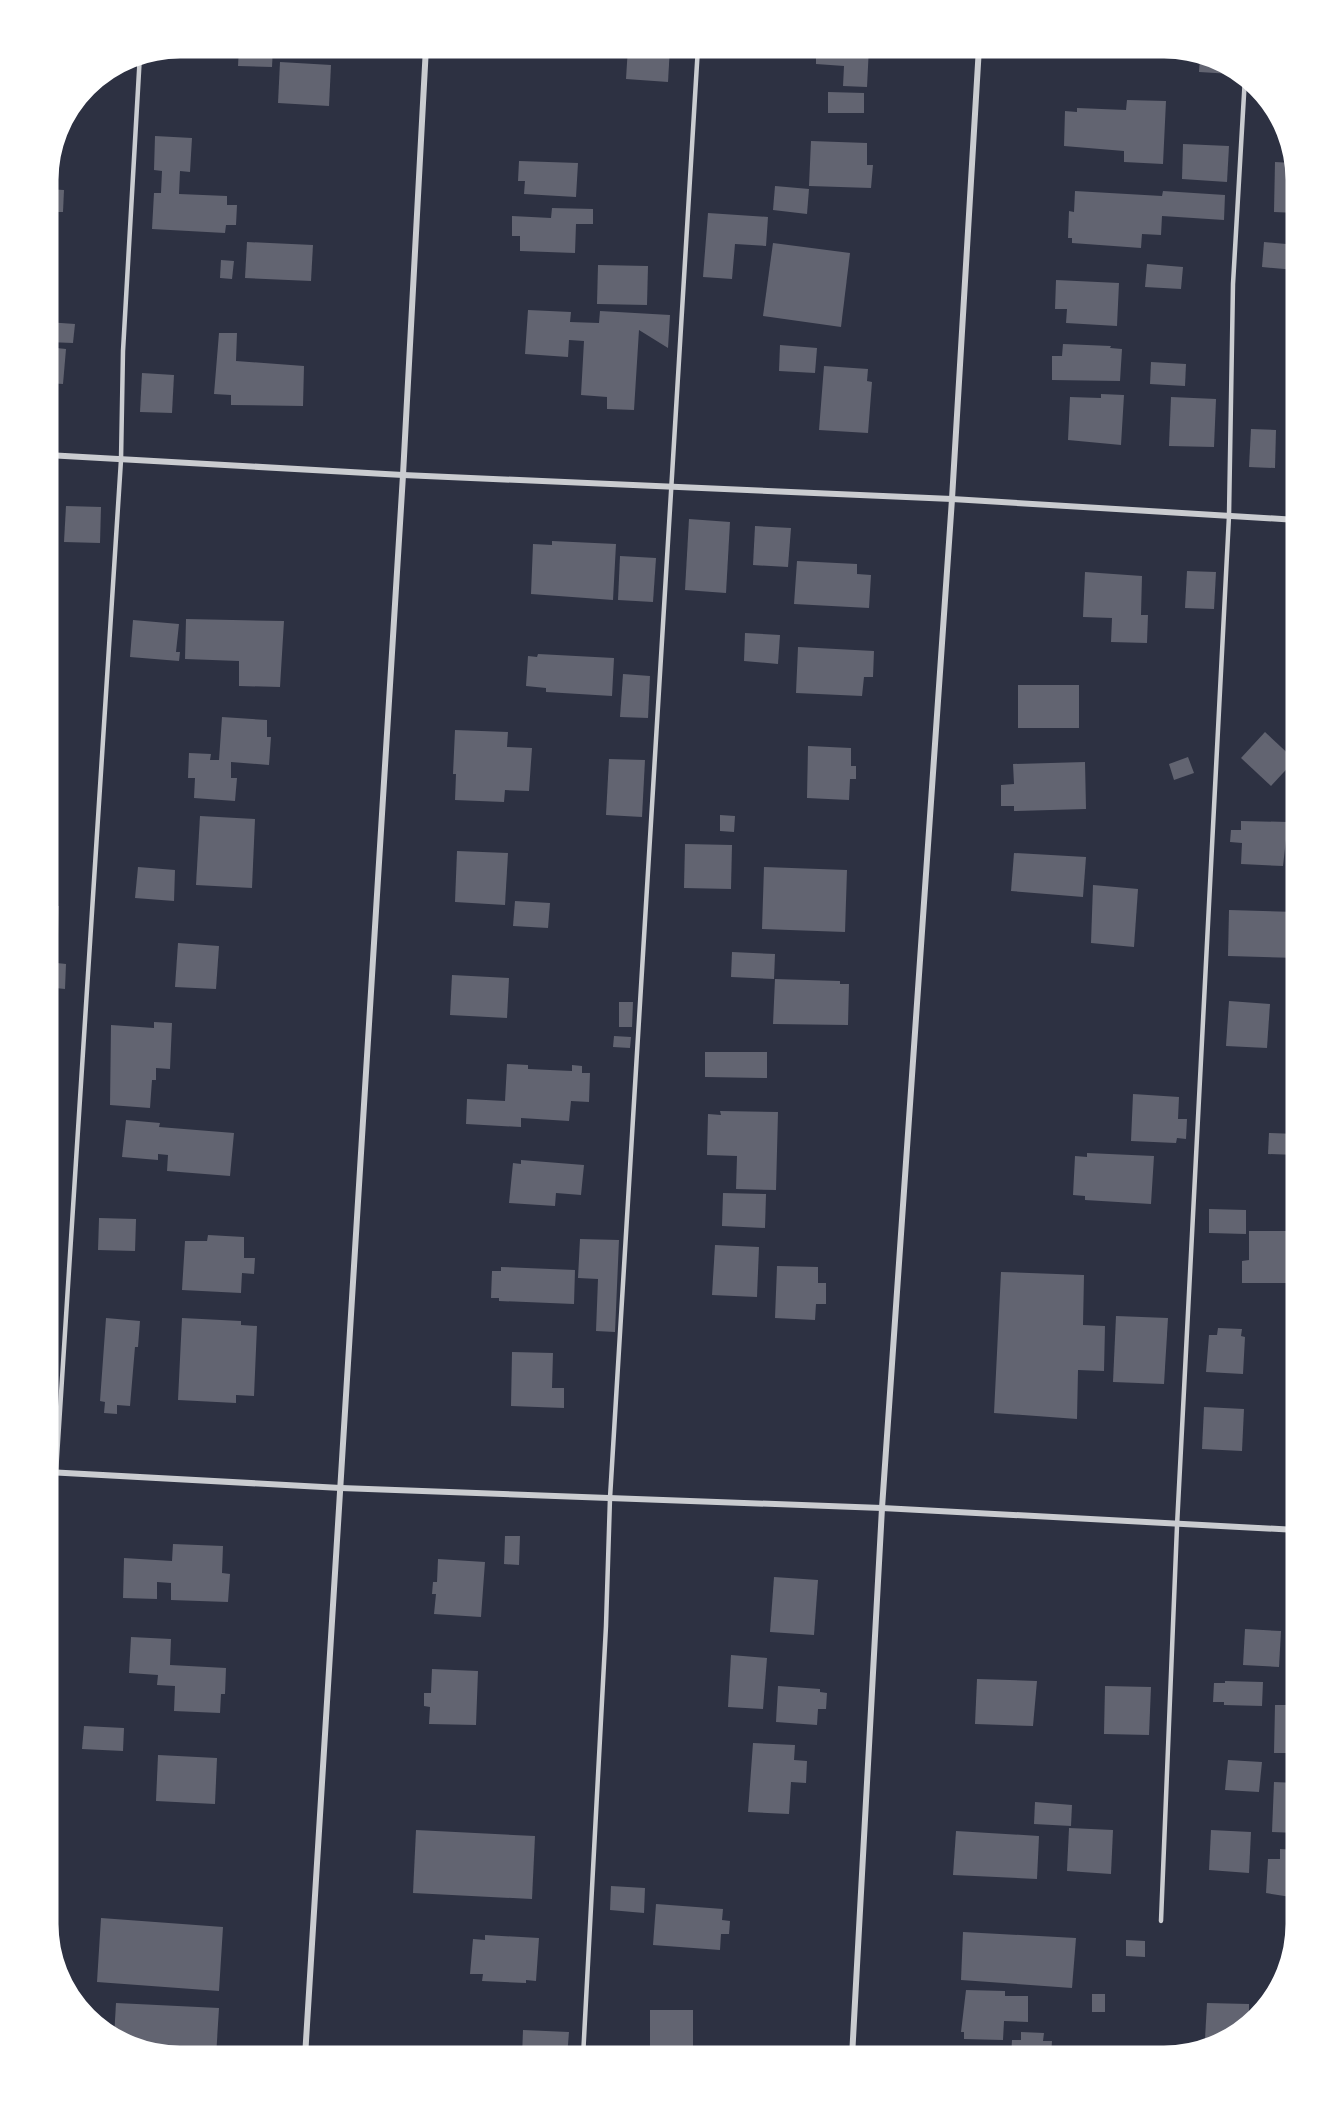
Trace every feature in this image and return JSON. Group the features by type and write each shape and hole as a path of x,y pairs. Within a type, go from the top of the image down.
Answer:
{"street":[{"path":"306,2047 403,475 425,57"},
{"path":"853,2047 882,1508 952,499 978,57"},
{"path":"57,456 403,475 952,499 1287,519"},
{"path":"57,1473 341,1488 882,1508 1177,1526 1287,1530"}],"lane":[{"path":"584,2047 606,1626 610,1498 697,57"},
{"path":"57,1457 121,460 123,351 139,64"},
{"path":"1161,1921 1177,1526 1229,516 1233,284 1244,88"}],"building":[{"path":"238,57 272,57 272,67 238,66"},
{"path":"627,57 669,57 668,82 626,79"},
{"path":"816,57 868,57 867,87 843,86 844,66 816,64"},
{"path":"280,62 331,65 329,106 278,103"},
{"path":"1200,63 1224,74 1199,72"},
{"path":"828,92 864,93 864,113 828,113"},
{"path":"1127,100 1166,101 1163,164 1124,162 1124,151 1064,146 1065,111 1077,112 1077,108 1126,110"},
{"path":"155,136 192,138 190,172 180,171 179,194 227,196 227,205 237,205 236,225 226,225 225,233 152,229 154,193 161,193 162,171 154,170"},
{"path":"811,141 867,143 867,165 873,165 871,188 809,186"},
{"path":"1183,144 1229,146 1227,182 1182,179"},
{"path":"519,161 578,163 576,197 524,194 525,181 518,181"},
{"path":"1275,162 1286,163 1287,213 1274,212"},
{"path":"775,186 809,189 807,214 773,210"},
{"path":"57,190 64,190 63,212 57,212"},
{"path":"1075,191 1162,196 1163,191 1225,195 1224,220 1162,216 1161,235 1142,234 1141,248 1072,243 1072,238 1068,238 1069,211 1074,212"},
{"path":"552,208 593,209 593,224 576,224 575,253 520,251 520,236 512,236 512,216 551,218"},
{"path":"708,213 768,217 766,246 735,244 732,279 703,277"},
{"path":"247,242 313,245 311,281 245,278"},
{"path":"1264,242 1287,244 1287,269 1262,267"},
{"path":"773,243 850,253 841,327 763,316"},
{"path":"221,260 234,261 232,279 220,278"},
{"path":"1147,264 1183,267 1181,289 1145,287"},
{"path":"598,265 648,266 647,305 597,304"},
{"path":"1056,280 1119,283 1117,326 1066,323 1067,309 1055,309"},
{"path":"528,310 571,312 570,322 599,323 600,311 670,315 668,348 639,330 634,410 607,409 607,397 581,395 584,341 569,340 568,357 525,354"},
{"path":"57,323 75,324 73,343 57,342"},
{"path":"219,333 237,333 236,361 304,366 303,406 231,405 231,395 214,394"},
{"path":"1063,344 1111,346 1110,348 1122,349 1120,381 1052,380 1052,356 1062,356"},
{"path":"780,345 817,348 815,373 779,371"},
{"path":"57,348 66,349 63,384 57,384"},
{"path":"1151,362 1186,364 1185,386 1150,384"},
{"path":"824,366 868,369 867,381 872,382 868,433 819,430"},
{"path":"142,373 174,375 172,413 140,412"},
{"path":"1101,394 1124,395 1121,445 1068,440 1070,397 1101,398"},
{"path":"1171,397 1216,399 1214,447 1169,446"},
{"path":"1251,429 1276,430 1275,468 1249,467"},
{"path":"66,506 101,507 100,543 64,542"},
{"path":"689,519 730,522 726,593 685,590"},
{"path":"755,526 791,528 788,567 753,565"},
{"path":"552,541 616,544 613,600 531,594 533,544 552,545"},
{"path":"620,556 656,558 653,602 618,600"},
{"path":"797,561 857,564 857,574 871,575 869,608 794,604"},
{"path":"1187,571 1216,572 1214,609 1185,608"},
{"path":"1085,572 1142,576 1141,615 1148,615 1147,643 1111,642 1112,618 1083,617"},
{"path":"186,619 284,621 280,687 239,686 239,661 185,659"},
{"path":"133,620 179,624 176,652 180,652 179,661 130,657"},
{"path":"745,633 780,635 778,664 744,661"},
{"path":"798,647 874,651 873,677 864,677 862,696 796,693"},
{"path":"538,654 614,658 612,696 546,692 546,688 526,686 528,656 537,657"},
{"path":"623,674 650,676 648,718 620,717"},
{"path":"1018,685 1079,685 1079,728 1018,728"},
{"path":"222,717 267,720 267,737 271,737 269,765 231,762 231,778 237,778 235,801 194,798 195,778 188,778 189,753 211,754 210,760 219,760"},
{"path":"455,730 508,732 507,747 532,748 529,791 505,790 504,802 455,800 456,774 453,774"},
{"path":"1265,732 1287,753 1287,769 1271,786 1241,758"},
{"path":"808,746 851,748 851,766 856,766 856,779 850,779 849,800 807,798"},
{"path":"1188,757 1194,773 1174,780 1169,764"},
{"path":"609,759 645,760 642,817 606,815"},
{"path":"1085,762 1086,809 1014,811 1014,806 1001,806 1001,785 1014,784 1013,764"},
{"path":"720,815 735,816 734,832 720,831"},
{"path":"200,816 255,819 252,888 196,885"},
{"path":"1241,821 1287,822 1283,866 1241,864 1242,843 1230,842 1231,830 1241,830"},
{"path":"685,844 732,845 731,889 684,888"},
{"path":"457,851 508,853 505,905 455,902"},
{"path":"1014,853 1086,857 1083,897 1011,891"},
{"path":"138,867 175,870 174,901 135,898"},
{"path":"764,867 847,870 845,932 762,929"},
{"path":"1093,885 1138,889 1134,947 1091,943"},
{"path":"515,901 550,903 548,928 513,926"},
{"path":"57,906 59,906 57,963"},
{"path":"1229,910 1287,912 1287,958 1228,956"},
{"path":"178,943 219,946 216,989 175,987"},
{"path":"732,952 775,954 774,979 731,977"},
{"path":"57,963 66,964 65,989 57,988"},
{"path":"452,975 509,978 507,1018 450,1015"},
{"path":"775,979 840,981 840,984 849,984 848,1025 773,1024"},
{"path":"1229,1001 1270,1004 1267,1048 1226,1046"},
{"path":"619,1002 633,1002 632,1027 619,1027"},
{"path":"154,1022 172,1023 170,1069 156,1068 156,1080 152,1080 150,1108 110,1105 111,1025 154,1028"},
{"path":"614,1036 631,1037 630,1048 613,1047"},
{"path":"705,1052 767,1052 767,1078 705,1077"},
{"path":"507,1064 528,1065 528,1069 572,1071 572,1065 582,1066 582,1073 590,1073 589,1102 571,1101 569,1121 521,1118 521,1127 466,1124 467,1099 505,1101"},
{"path":"1133,1094 1179,1097 1178,1119 1187,1119 1186,1139 1177,1138 1176,1143 1131,1141"},
{"path":"720,1111 778,1112 776,1190 736,1189 737,1156 707,1155 708,1114 721,1115"},
{"path":"126,1120 160,1123 159,1127 234,1133 230,1176 167,1171 168,1155 158,1154 158,1160 122,1157"},
{"path":"1269,1133 1287,1134 1287,1155 1268,1154"},
{"path":"1087,1153 1154,1156 1151,1204 1085,1200 1085,1196 1073,1195 1075,1156 1087,1157"},
{"path":"521,1160 584,1165 581,1195 556,1193 555,1206 509,1203 513,1163 521,1164"},
{"path":"723,1193 766,1194 765,1228 722,1226"},
{"path":"1209,1209 1246,1210 1246,1234 1209,1233"},
{"path":"99,1218 136,1219 135,1251 98,1250"},
{"path":"1249,1231 1287,1231 1287,1283 1242,1283 1242,1261 1249,1260"},
{"path":"208,1235 244,1237 244,1258 255,1258 254,1274 242,1273 241,1293 182,1290 185,1241 207,1241"},
{"path":"580,1239 619,1240 615,1332 596,1331 598,1279 578,1278"},
{"path":"715,1245 759,1247 757,1297 712,1295"},
{"path":"777,1266 818,1267 818,1283 826,1283 826,1304 816,1304 815,1320 775,1318"},
{"path":"501,1267 575,1270 574,1304 499,1301 499,1298 491,1298 492,1271 501,1271"},
{"path":"1001,1272 1084,1275 1083,1325 1105,1326 1104,1371 1078,1370 1077,1419 994,1413"},
{"path":"1116,1316 1168,1318 1164,1384 1113,1382"},
{"path":"106,1318 140,1321 138,1347 135,1347 130,1406 117,1405 117,1414 104,1413 105,1402 100,1401"},
{"path":"182,1318 241,1321 241,1325 257,1326 254,1396 236,1395 236,1403 178,1400"},
{"path":"1218,1328 1242,1329 1241,1336 1245,1337 1243,1374 1206,1372 1209,1335 1217,1335"},
{"path":"512,1352 553,1353 552,1388 564,1388 564,1408 511,1406"},
{"path":"1204,1407 1244,1409 1242,1451 1202,1449"},
{"path":"505,1536 520,1536 519,1565 504,1564"},
{"path":"173,1544 223,1546 222,1573 230,1574 228,1602 171,1600 171,1583 157,1582 157,1599 123,1598 124,1558 172,1561"},
{"path":"438,1559 485,1562 481,1617 434,1614 436,1594 432,1594 433,1582 437,1582"},
{"path":"774,1577 818,1580 814,1635 770,1632"},
{"path":"1245,1629 1281,1631 1279,1667 1243,1665"},
{"path":"131,1637 171,1639 170,1665 226,1668 225,1694 221,1694 220,1713 174,1711 175,1686 157,1685 158,1675 129,1673"},
{"path":"731,1655 767,1658 763,1709 728,1707"},
{"path":"432,1669 478,1671 476,1725 429,1724 430,1707 424,1706 424,1693 431,1693"},
{"path":"977,1679 1037,1681 1033,1726 975,1724"},
{"path":"1225,1681 1263,1682 1262,1706 1224,1705 1224,1702 1213,1702 1214,1683 1225,1683"},
{"path":"778,1686 820,1689 820,1692 827,1693 826,1709 818,1709 817,1725 776,1722"},
{"path":"1105,1686 1151,1687 1149,1735 1104,1734"},
{"path":"1275,1705 1287,1705 1287,1753 1274,1753"},
{"path":"84,1726 124,1728 123,1751 82,1749"},
{"path":"753,1743 795,1745 794,1760 807,1761 806,1783 791,1782 789,1814 748,1812"},
{"path":"158,1755 217,1758 215,1804 156,1801"},
{"path":"1228,1760 1262,1762 1259,1792 1225,1790"},
{"path":"1274,1782 1287,1783 1287,1833 1272,1832"},
{"path":"1035,1802 1072,1805 1071,1826 1034,1824"},
{"path":"1069,1828 1113,1830 1111,1874 1067,1871"},
{"path":"416,1830 535,1836 532,1899 413,1893"},
{"path":"1211,1830 1251,1832 1249,1873 1209,1870"},
{"path":"956,1831 1039,1836 1037,1879 953,1875"},
{"path":"1280,1849 1287,1849 1287,1896 1266,1893 1268,1859 1280,1859"},
{"path":"611,1886 645,1888 644,1913 610,1910"},
{"path":"656,1904 723,1909 722,1920 730,1921 729,1934 721,1934 720,1950 653,1945"},
{"path":"101,1918 223,1927 219,1991 97,1982"},
{"path":"963,1932 1076,1938 1072,1988 961,1980"},
{"path":"485,1935 539,1938 536,1981 526,1980 526,1983 482,1981 483,1974 470,1974 473,1939 485,1940"},
{"path":"1126,1940 1145,1941 1145,1957 1126,1956"},
{"path":"966,1990 1005,1991 1005,1996 1028,1996 1028,2022 1004,2021 1003,2040 964,2039 964,2032 961,2032"},
{"path":"1092,1994 1105,1994 1105,2012 1092,2012"},
{"path":"116,2003 219,2008 217,2047 156,2045 115,2027"},
{"path":"1207,2003 1249,2004 1249,2012 1245,2016 1232,2026 1205,2039"},
{"path":"650,2010 693,2010 693,2047 650,2047"},
{"path":"523,2030 569,2032 568,2047 522,2047"},
{"path":"1021,2032 1044,2033 1043,2041 1052,2041 1052,2047 1012,2047 1012,2040 1021,2040"}]}
